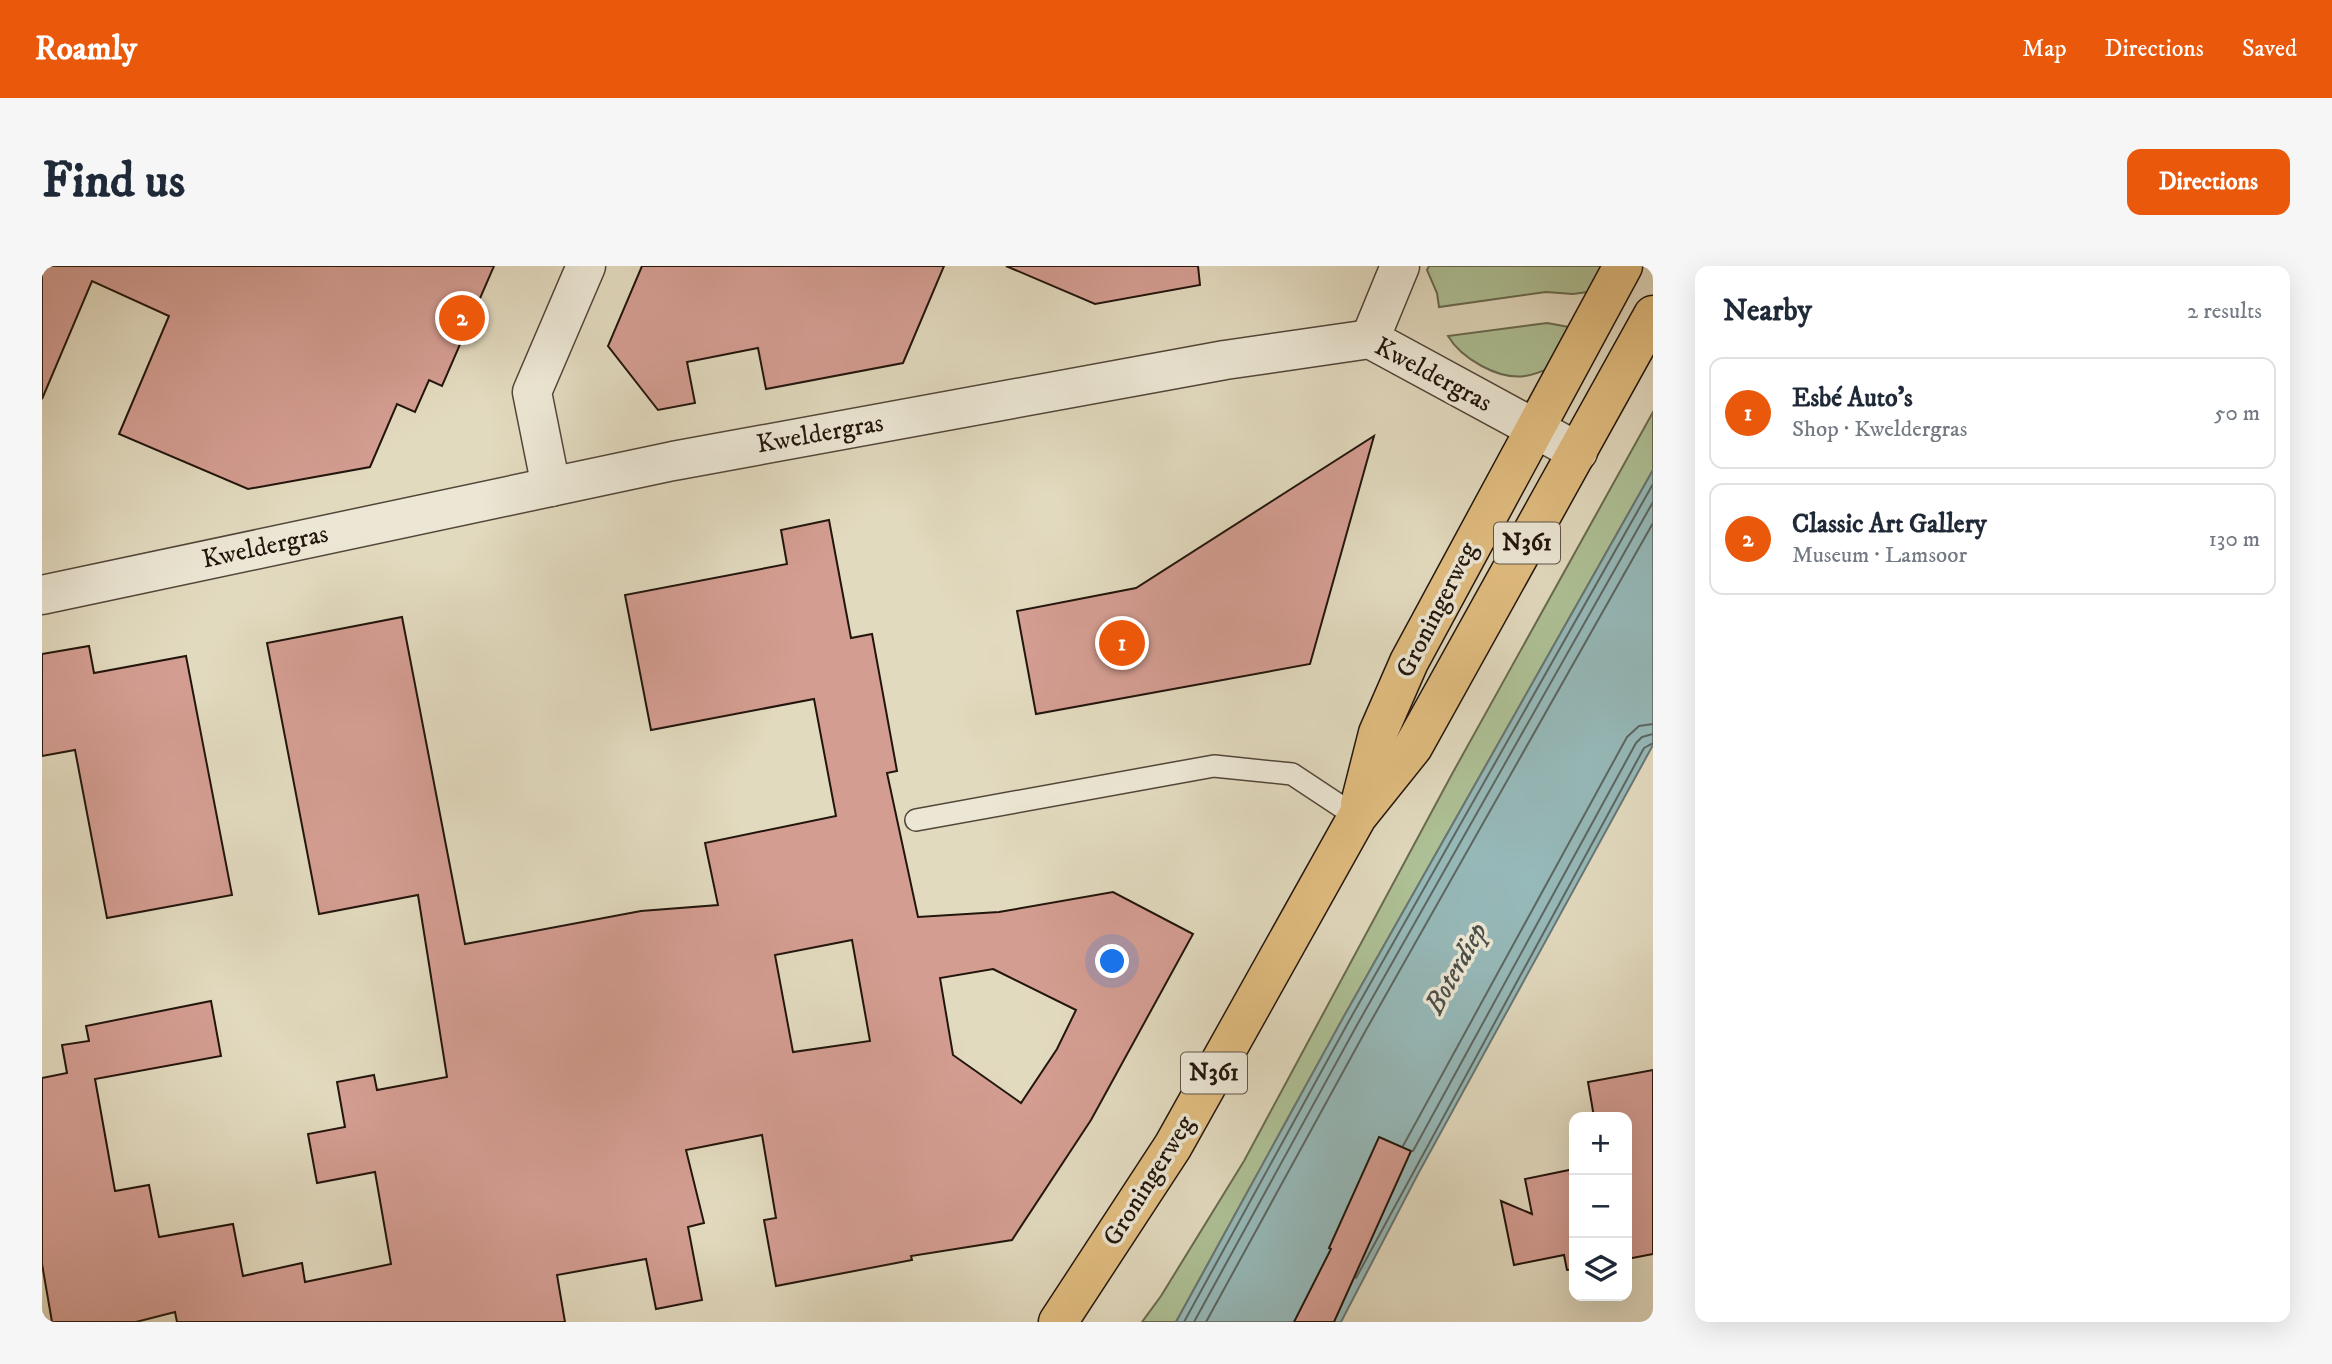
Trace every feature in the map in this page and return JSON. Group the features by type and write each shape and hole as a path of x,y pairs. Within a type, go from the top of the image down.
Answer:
{"main road":[{"name":"Groningerweg","path":"1357,817 1378,733 1409,662 1623,266"},
{"name":"Groningerweg","path":"1058,1322 1173,1146 1357,817 1413,747 1653,315"}],"street":[{"path":"551,487 532,392 586,266"},
{"path":"1370,339 1400,266"},
{"name":"Kweldergras","path":"42,595 687,458 1212,362 1370,339 1578,453"}],"lane":[{"path":"916,820 1214,766 1292,774 1357,817"}],"green space":[{"path":"1429,266 1608,266 1595,291 1573,294 1546,292 1439,307 1437,293 1427,270"},
{"path":"1547,323 1580,329 1562,363 1525,376 1503,375 1481,366 1462,352 1448,336"},
{"path":"1653,412 1653,470 1343,1018 1176,1322 1142,1322 1161,1296 1244,1161 1452,774"}],"water":[{"name":"Boterdiep","path":"1653,470 1653,745 1418,1174 1341,1322 1176,1322 1343,1018"}],"building":[{"path":"42,266 494,266 442,386 429,380 415,412 397,404 370,467 248,489 119,434 169,316 92,281 42,399"},
{"path":"642,266 944,266 903,363 766,389 758,348 687,362 695,403 658,410 608,346"},
{"path":"1006,266 1198,266 1200,285 1095,304"},
{"path":"1374,436 1310,664 1036,714 1017,611 1136,588"},
{"path":"829,520 851,638 872,634 897,771 887,773 918,917 999,912 1113,892 1193,934 1091,1120 1012,1240 911,1256 912,1260 776,1286 764,1220 776,1218 762,1135 686,1150 704,1223 688,1227 702,1300 656,1309 646,1259 557,1275 565,1322 177,1322 175,1312 136,1322 52,1322 42,1264 42,1078 67,1073 62,1045 89,1041 86,1026 211,1001 221,1056 95,1079 115,1191 149,1185 159,1237 233,1224 243,1276 302,1263 305,1282 391,1264 375,1172 317,1183 308,1134 345,1127 337,1082 374,1075 377,1090 447,1077 418,895 319,914 267,643 402,617 465,944 641,911 718,905 705,843 836,816 814,699 651,730 625,595 787,564 781,530","holes":["852,940 870,1041 793,1052 775,955","993,969 1076,1010 1057,1049 1021,1103 953,1055 940,978"]},
{"path":"89,646 94,673 186,656 232,895 107,918 75,750 42,756 42,654"},
{"path":"1653,1070 1653,1254 1632,1258 1632,1112 1593,1112 1588,1082"},
{"path":"1379,1137 1411,1151 1334,1322 1294,1322 1331,1249 1329,1248"},
{"path":"1569,1170 1569,1270 1564,1255 1514,1265 1501,1201 1532,1214 1525,1179"}],"place":[{"name":"Classic Art Gallery","path":"462,318"},
{"name":"Esbé Auto's","path":"1122,643"}]}
